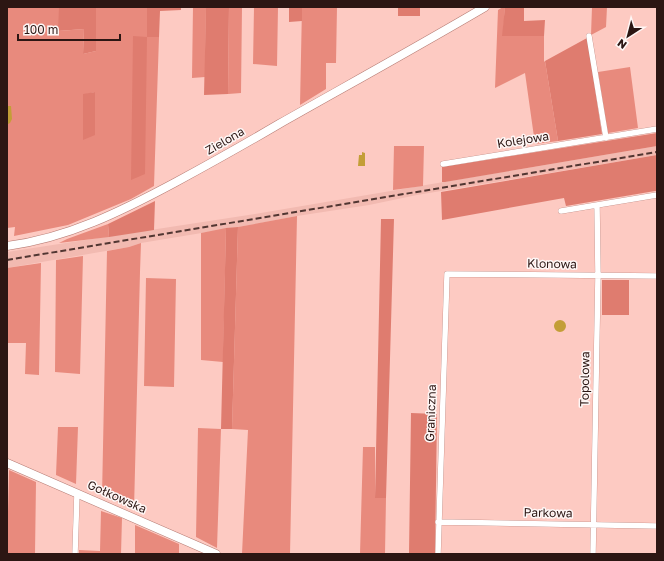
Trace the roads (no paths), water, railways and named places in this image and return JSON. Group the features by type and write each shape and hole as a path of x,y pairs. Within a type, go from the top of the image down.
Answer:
{"street":[{"name":"Zielona","path":"7,246 43,240 75,230 107,218 143,200 224,156 484,7"},
{"path":"589,36 606,138"},
{"name":"Kolejowa","path":"442,164 657,129"},
{"path":"561,211 657,195"},
{"name":"Topolowa","path":"593,554 598,275 597,205"},
{"name":"Klonowa","path":"447,274 657,276"},
{"name":"Graniczna","path":"438,554 447,274"},
{"name":"Gołkowska","path":"7,463 77,492 216,554"},
{"path":"74,554 77,492"},
{"name":"Parkowa","path":"438,522 657,526"}],"railway":[{"path":"7,260 657,152"}]}
